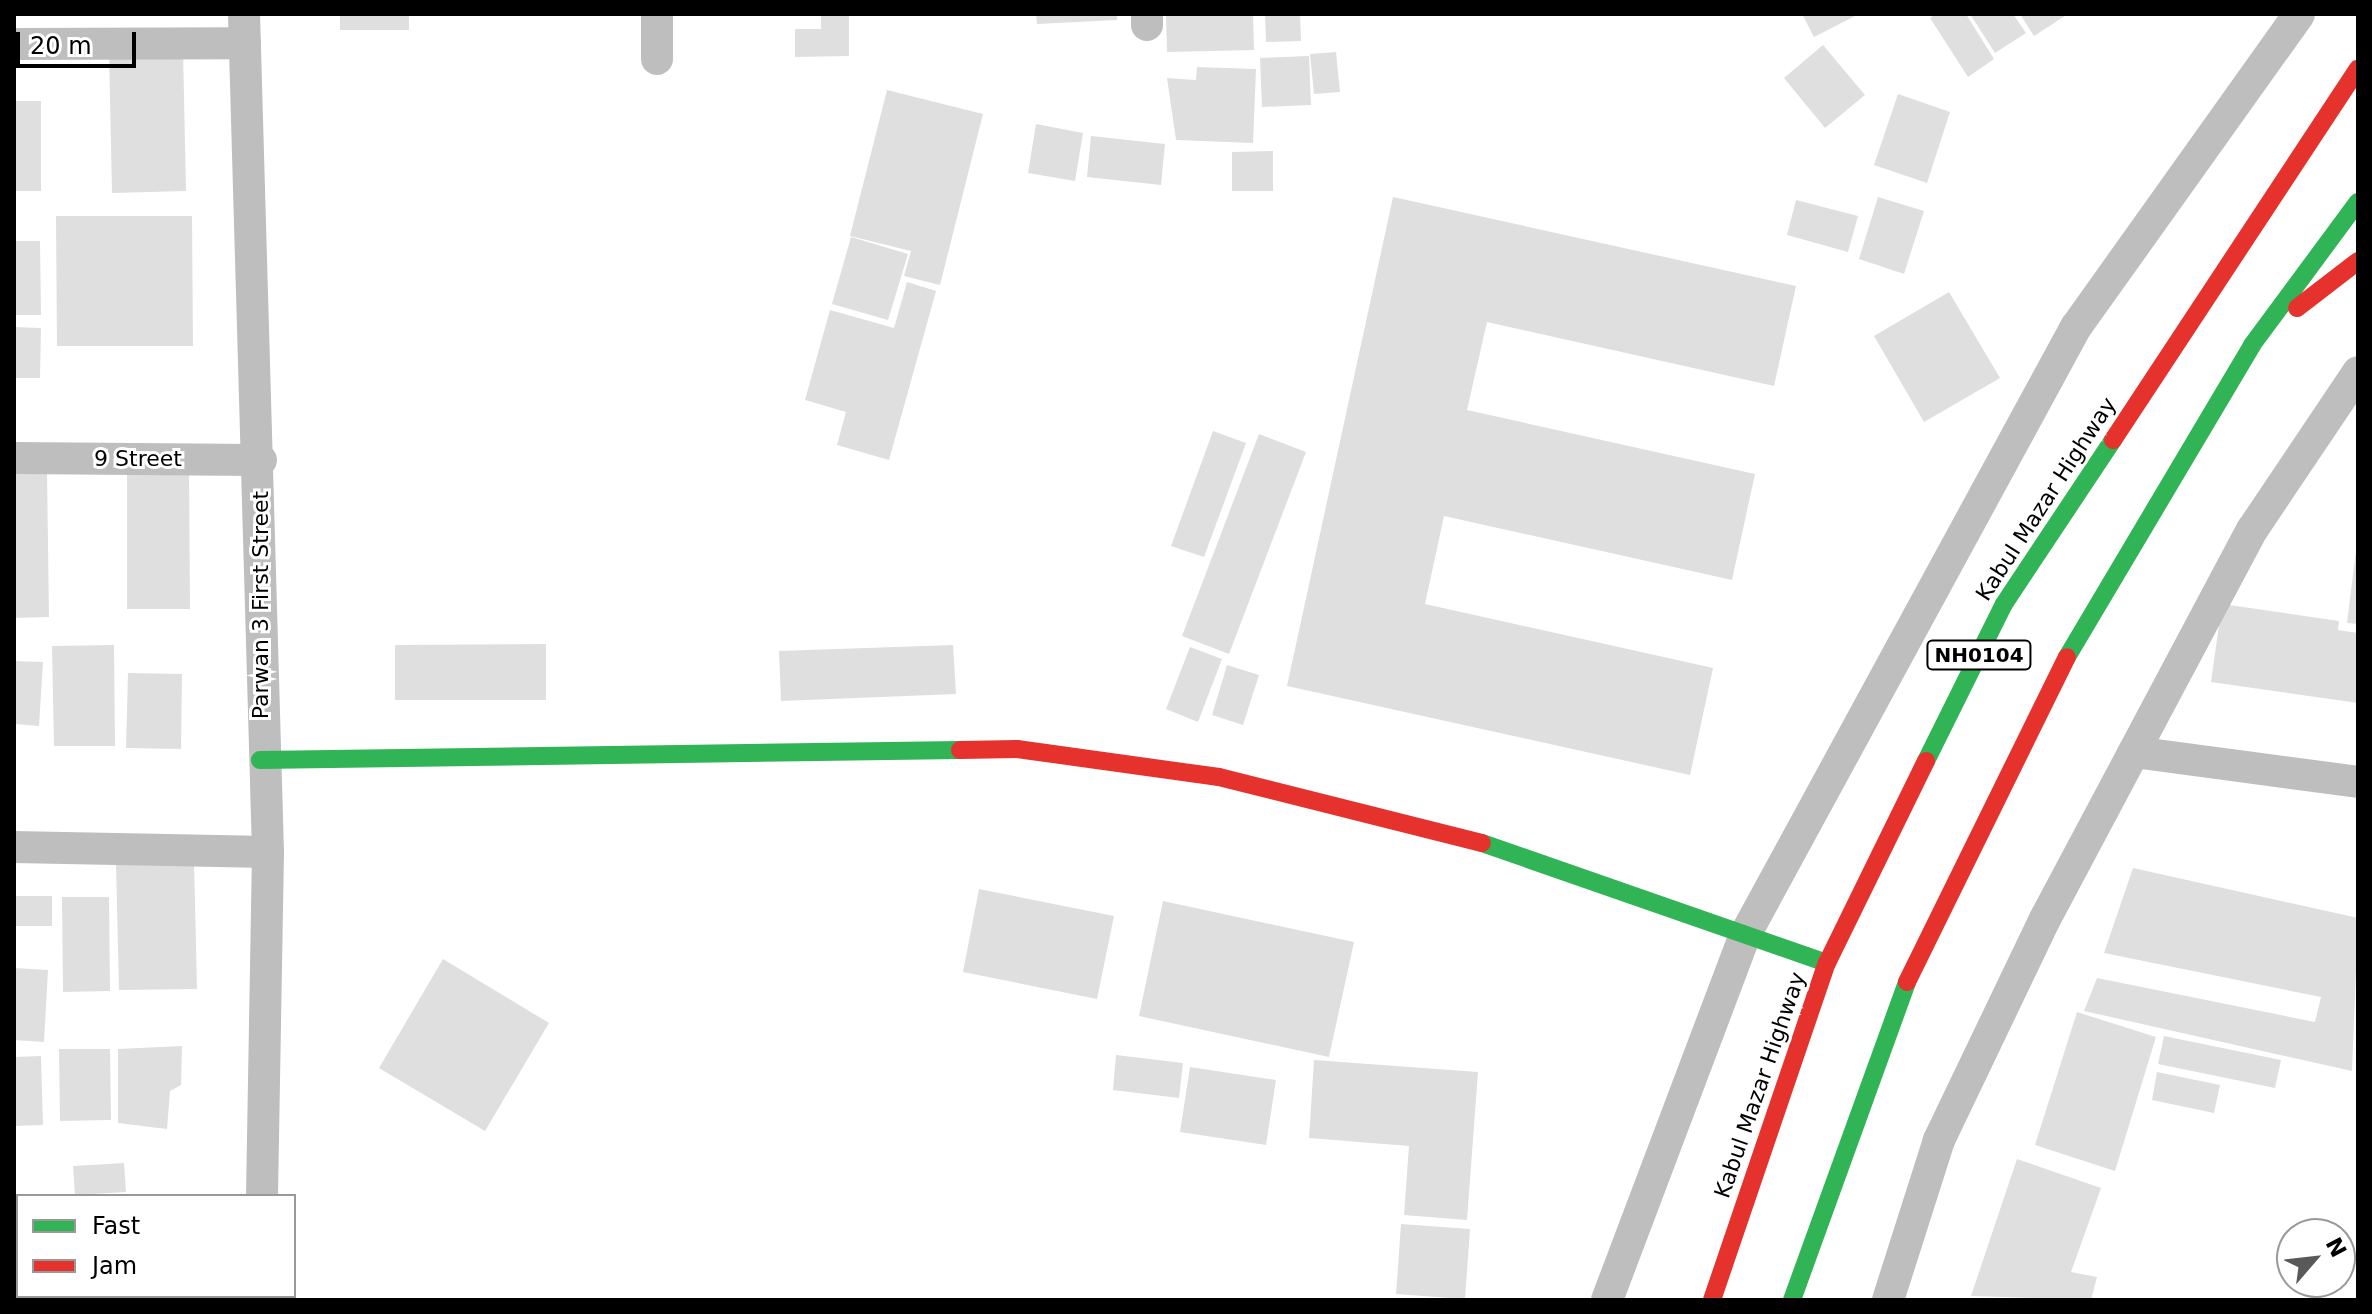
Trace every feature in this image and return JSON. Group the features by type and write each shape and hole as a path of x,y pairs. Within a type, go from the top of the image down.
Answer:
{"main road":[{"name":"Kabul Mazar Highway","path":"1712,1300 1827,963 2004,604 2358,69"},
{"name":"NH0104","path":"1792,1300 1902,993 2035,714 2252,345 2358,202"},
{"path":"2252,345 2358,261"},
{"path":"260,760 1017,749 1219,777 1429,824 1827,963"}],"street":[{"path":"657,14 657,59"},
{"path":"1607,1300 1745,935 2076,327 2299,14"},
{"path":"14,44 244,28"},
{"name":"Parwan 3 First Street","path":"244,28 261,460 260,760 268,852 262,1194"},
{"path":"1888,1300 1939,1140 2134,752 2252,530 2358,372"},
{"name":"9 Street","path":"14,458 261,460"},
{"path":"2134,752 2358,782"},
{"path":"14,847 268,852"}],"building":[{"path":"340,14 409,14 409,30 340,30"},
{"path":"821,14 849,14 849,56 795,57 795,29 821,29"},
{"path":"1036,14 1117,14 1117,20 1037,24"},
{"path":"1253,14 1254,50 1167,52 1166,15"},
{"path":"1265,14 1300,14 1301,41 1266,42"},
{"path":"1802,14 1859,14 1814,37"},
{"path":"1936,14 1966,14 1994,59 1968,77 1930,18"},
{"path":"1970,14 2013,14 2026,33 1995,53"},
{"path":"2020,14 2068,14 2034,36"},
{"path":"1823,45 1865,95 1825,128 1784,78"},
{"path":"183,50 186,191 112,193 109,52"},
{"path":"1336,52 1340,92 1314,94 1310,54"},
{"path":"1309,56 1311,105 1262,107 1260,58"},
{"path":"1197,67 1256,69 1253,143 1176,140 1167,78 1196,80"},
{"path":"887,90 983,114 940,285 904,276 911,251 850,236"},
{"path":"1898,94 1950,112 1927,183 1874,165"},
{"path":"14,101 41,101 41,191 14,191"},
{"path":"1036,124 1083,133 1075,181 1028,173"},
{"path":"1091,136 1165,144 1161,185 1087,177"},
{"path":"1273,151 1273,191 1232,191 1232,152"},
{"path":"1393,197 1796,286 1774,386 1487,322 1467,410 1755,474 1732,580 1444,516 1425,604 1713,668 1690,775 1287,686"},
{"path":"1878,197 1924,211 1904,274 1859,259"},
{"path":"1796,200 1858,216 1848,252 1787,235"},
{"path":"56,216 192,216 193,346 57,346"},
{"path":"851,237 908,254 888,320 832,304"},
{"path":"14,241 40,241 41,315 14,315"},
{"path":"907,282 936,291 889,460 837,445 846,412 805,400 830,310 894,328"},
{"path":"1949,292 2000,378 1924,422 1874,336"},
{"path":"14,327 41,328 40,378 14,378"},
{"path":"1213,431 1246,443 1204,557 1171,546"},
{"path":"1259,434 1306,452 1229,654 1182,636"},
{"path":"127,469 189,469 190,609 127,609"},
{"path":"47,472 49,617 14,618 14,473"},
{"path":"2358,551 2358,624 2347,623"},
{"path":"2222,604 2339,621 2338,630 2358,633 2358,703 2211,682"},
{"path":"546,644 546,700 395,700 395,645"},
{"path":"114,645 115,746 54,746 52,646"},
{"path":"953,645 956,694 781,701 779,651"},
{"path":"1190,647 1222,659 1198,722 1166,709"},
{"path":"14,661 43,662 39,726 14,724"},
{"path":"1227,665 1259,675 1243,725 1212,715"},
{"path":"128,673 182,674 181,749 126,748"},
{"path":"194,861 197,989 119,990 116,863"},
{"path":"2133,868 2358,918 2352,1071 2084,1011 2097,978 2315,1022 2321,997 2104,953"},
{"path":"979,889 1114,916 1097,999 963,972"},
{"path":"14,896 52,896 52,926 14,926"},
{"path":"62,897 109,897 110,991 63,992"},
{"path":"1163,901 1354,942 1329,1057 1139,1016"},
{"path":"443,959 549,1023 485,1131 379,1068"},
{"path":"14,968 48,970 44,1042 14,1040"},
{"path":"2077,1012 2156,1037 2115,1171 2035,1145"},
{"path":"2164,1036 2281,1060 2275,1088 2158,1064"},
{"path":"182,1046 181,1085 170,1091 167,1129 118,1123 118,1049"},
{"path":"59,1049 110,1049 111,1120 60,1121"},
{"path":"1116,1055 1183,1063 1179,1098 1113,1090"},
{"path":"41,1056 43,1125 14,1126 14,1057"},
{"path":"1314,1060 1478,1072 1467,1220 1404,1215 1409,1146 1309,1138"},
{"path":"1190,1067 1276,1080 1266,1145 1180,1132"},
{"path":"2157,1072 2220,1085 2214,1113 2152,1100"},
{"path":"2017,1159 2101,1188 2071,1272 2097,1277 2091,1300 1971,1296"},
{"path":"124,1163 126,1192 75,1194 73,1166"},
{"path":"1401,1224 1470,1229 1465,1299 1396,1294"},
{"path":"52,1298 111,1298 111,1300"},
{"path":"126,1298 193,1298 193,1300"}],"traffic: fast":[{"path":"2067,657 2252,345 2358,202"},
{"path":"1926,761 2004,604 2113,440"},
{"path":"260,760 960,750"},
{"path":"1482,843 1827,963"},
{"path":"1792,1300 1907,982"}],"traffic: jam":[{"path":"2113,440 2358,69"},
{"path":"2297,308 2358,261"},
{"path":"1907,982 2067,657"},
{"path":"960,750 1017,749 1219,777 1482,843"},
{"path":"1712,1300 1827,963 1926,761"}]}
